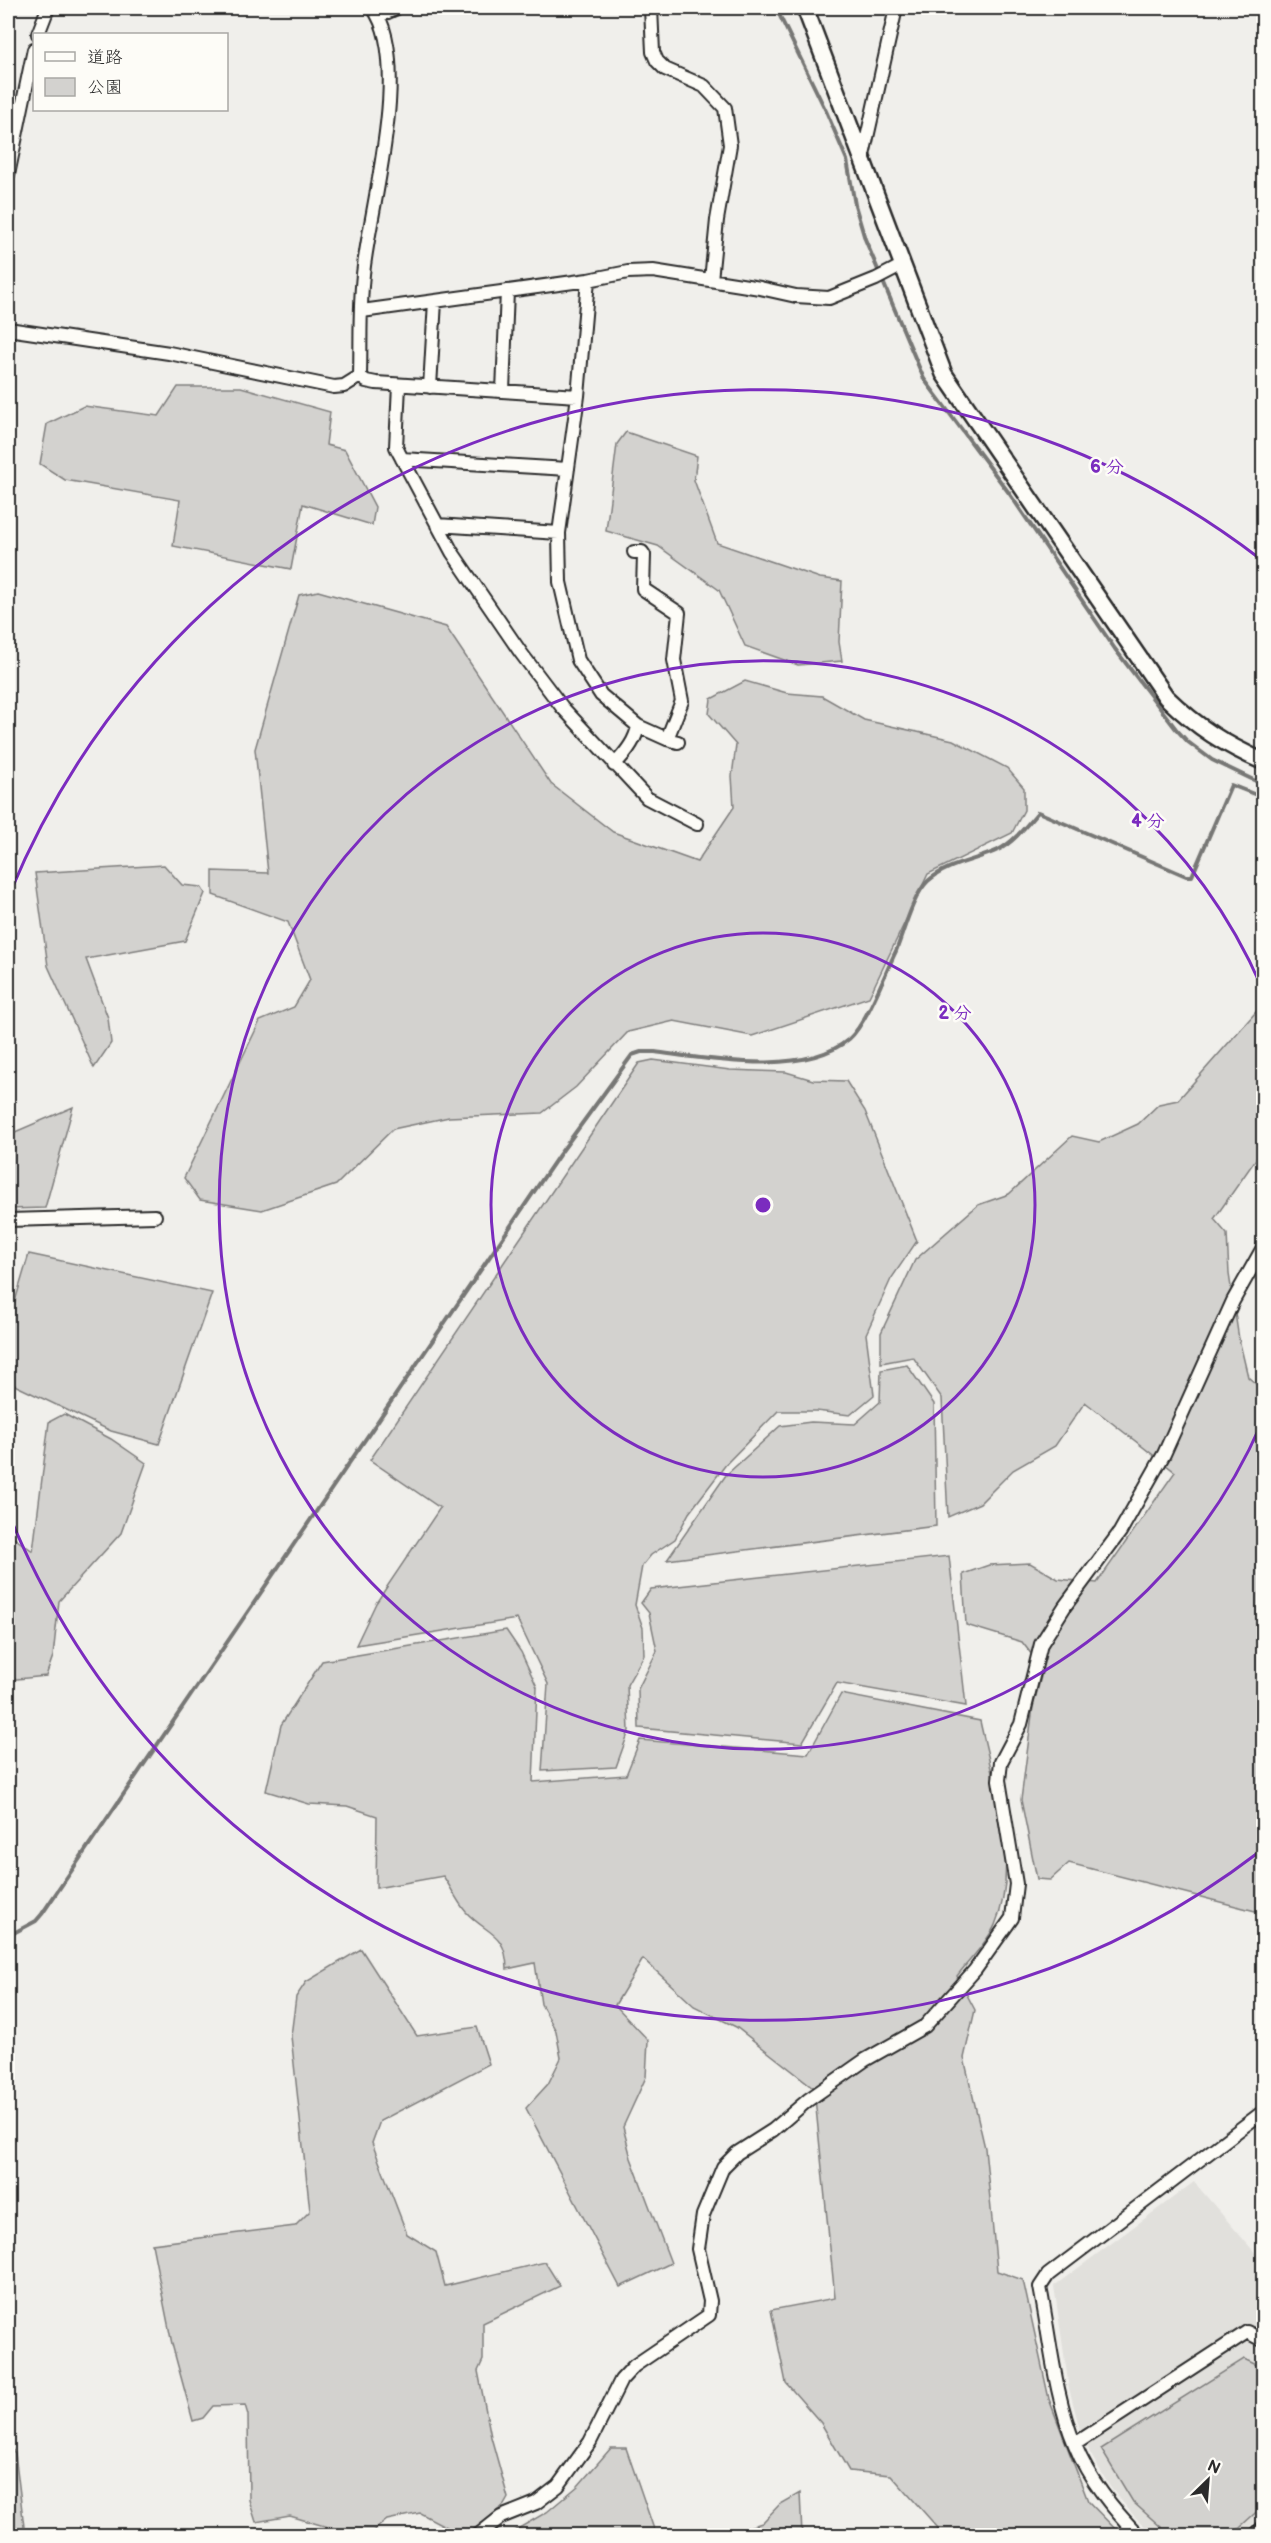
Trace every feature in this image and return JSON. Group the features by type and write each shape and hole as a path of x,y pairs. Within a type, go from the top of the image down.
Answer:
{"street":[{"path":"38,33 48,8"},
{"path":"360,376 363,268 388,115 390,52 385,28 376,12 397,8"},
{"path":"651,8 653,52 657,61 665,69 704,86 725,108 730,145 717,220 711,280"},
{"path":"805,8 901,266 944,374 1167,697 1201,728 1223,743 1263,762"},
{"path":"862,160 896,8"},
{"path":"8,175 33,54"},
{"path":"362,311 588,280 628,272 653,271 796,296 829,298 901,266"},
{"path":"588,280 578,396 559,533 560,582 578,660 601,695 638,726 673,740 682,701 674,660 680,617 679,613 643,589 644,555 642,552 634,552"},
{"path":"502,390 507,291"},
{"path":"430,387 435,301"},
{"path":"8,329 169,353 334,387 344,386 360,376"},
{"path":"360,376 366,381 399,385 578,396"},
{"path":"399,385 396,447 437,525 477,589 562,707 614,765 647,798 697,824"},
{"path":"402,459 568,469"},
{"path":"437,525 559,533"},
{"path":"614,765 622,757 637,733 638,726"},
{"path":"8,1220 155,1216"},
{"path":"477,2535 501,2517 536,2503 558,2486 590,2442 621,2380 634,2366 709,2315 710,2301 698,2248 703,2216 723,2168 737,2153 773,2130 808,2100 855,2067 925,2026 975,1970 1012,1918 1016,1884 999,1780 1002,1762 1021,1724 1041,1644 1065,1606 1120,1532 1158,1464 1233,1301 1263,1246"},
{"path":"1139,2535 1117,2513 1099,2489 1075,2444 1063,2409 1040,2287 1048,2275 1263,2111"},
{"path":"1075,2444 1247,2332 1263,2341"},
{"path":"1257,2535 1263,2529"}],"shaded area":[{"path":"1194,2182 1263,2262 1263,2515 1242,2535 1154,2535 1135,2517 1110,2487 1090,2453 1079,2426 1069,2388 1054,2286"}],"green space":[{"path":"178,387 241,387 330,412 326,445 345,450 375,507 372,525 303,504 291,569 173,546 180,500 65,480 40,464 47,424 84,406 159,416"},
{"path":"626,432 697,456 694,480 717,543 820,578 842,581 839,642 842,661 798,665 745,646 719,590 658,546 606,531 617,444"},
{"path":"318,591 446,627 551,784 613,832 697,862 734,807 732,776 736,745 709,714 711,699 745,681 787,693 822,696 864,720 953,740 1007,768 1024,788 1024,810 1012,833 928,874 869,997 752,1036 674,1021 628,1032 576,1087 542,1113 449,1117 393,1129 336,1185 262,1210 200,1200 184,1178 260,1021 294,1007 310,980 288,922 213,895 213,871 268,873 255,749 299,595"},
{"path":"164,865 182,885 201,887 205,893 185,941 86,959 108,1018 111,1043 94,1068 48,966 35,873"},
{"path":"1263,1004 1263,1149 1214,1219 1227,1234 1229,1274 1239,1339 1248,1377 1263,1390 1263,1913 1069,1863 1050,1880 1037,1879 1021,1800 1033,1707 1043,1669 1022,1642 966,1625 963,1574 989,1565 1030,1563 1058,1579 1097,1583 1175,1472 1085,1402 1055,1446 1013,1470 980,1503 948,1517 942,1398 913,1357 881,1363 881,1333 915,1260 978,1205 1009,1194 1072,1136 1099,1142 1138,1124 1159,1104 1178,1100"},
{"path":"653,1060 730,1070 786,1072 813,1080 846,1081 865,1111 917,1241 891,1279 866,1334 874,1395 850,1415 816,1411 778,1411 727,1463 689,1513 675,1539 651,1555 642,1566 635,1605 643,1628 644,1655 627,1685 629,1731 616,1767 542,1771 548,1684 517,1619 356,1645 376,1603 440,1508 370,1460 639,1063"},
{"path":"73,1107 45,1208 8,1209 8,1135"},
{"path":"29,1254 212,1293 159,1444 111,1431 8,1382 8,1325"},
{"path":"907,1365 934,1404 936,1526 667,1560 726,1475 780,1426 811,1422 855,1424 880,1402 881,1370"},
{"path":"64,1414 111,1439 146,1463 121,1533 59,1601 53,1656 46,1676 8,1680 8,1534 33,1551 49,1422"},
{"path":"949,1556 966,1706 837,1683 802,1743 639,1728 638,1689 657,1651 649,1613 641,1603 651,1589"},
{"path":"506,1630 521,1652 537,1687 533,1782 626,1775 640,1740 808,1754 841,1694 980,1721 1002,1823 1005,1876 1002,1902 992,1932 957,1976 975,2010 964,2058 985,2148 997,2271 1023,2280 1049,2399 1088,2501 1121,2535 937,2535 938,2528 891,2475 849,2471 821,2423 786,2383 771,2310 835,2298 814,2088 736,2027 694,2006 643,1959 615,2005 648,2040 646,2077 623,2127 631,2158 671,2263 620,2287 526,2108 548,2084 561,2058 556,2031 541,2004 535,1963 507,1969 506,1957 499,1940 466,1912 443,1876 376,1888 377,1816 347,1806 309,1804 266,1791 281,1725 322,1661"},
{"path":"361,1949 417,2036 477,2027 489,2064 380,2121 372,2143 407,2234 436,2252 445,2286 545,2262 560,2286 483,2323 483,2360 478,2371 491,2437 508,2498 504,2505 468,2535 462,2535 420,2513 387,2520 368,2535 355,2535 290,2516 256,2522 249,2500 248,2415 245,2405 213,2406 203,2418 193,2421 172,2344 152,2244 295,2226 310,2211 291,2036 296,1997 306,1982"},
{"path":"1244,2359 1263,2368 1263,2506 1231,2535 1170,2535 1133,2502 1101,2449"},
{"path":"8,2445 15,2453 25,2535 8,2535"},
{"path":"611,2448 626,2448 656,2535 507,2535 547,2512 578,2486"},
{"path":"800,2493 802,2535 732,2535 733,2532 762,2523 779,2505"}],"waterway":[{"path":"776,8 847,160 855,205 865,239 924,379 1009,493 1115,649 1176,729 1188,742 1212,760 1264,785"},
{"path":"8,1936 36,1921 42,1914 559,1155 632,1055 641,1052 655,1052 729,1061 782,1062 830,1051 849,1039 862,1022 896,951 913,904 928,881 944,870 1004,847 1038,812 1186,876 1192,876 1231,785 1264,798"}]}
